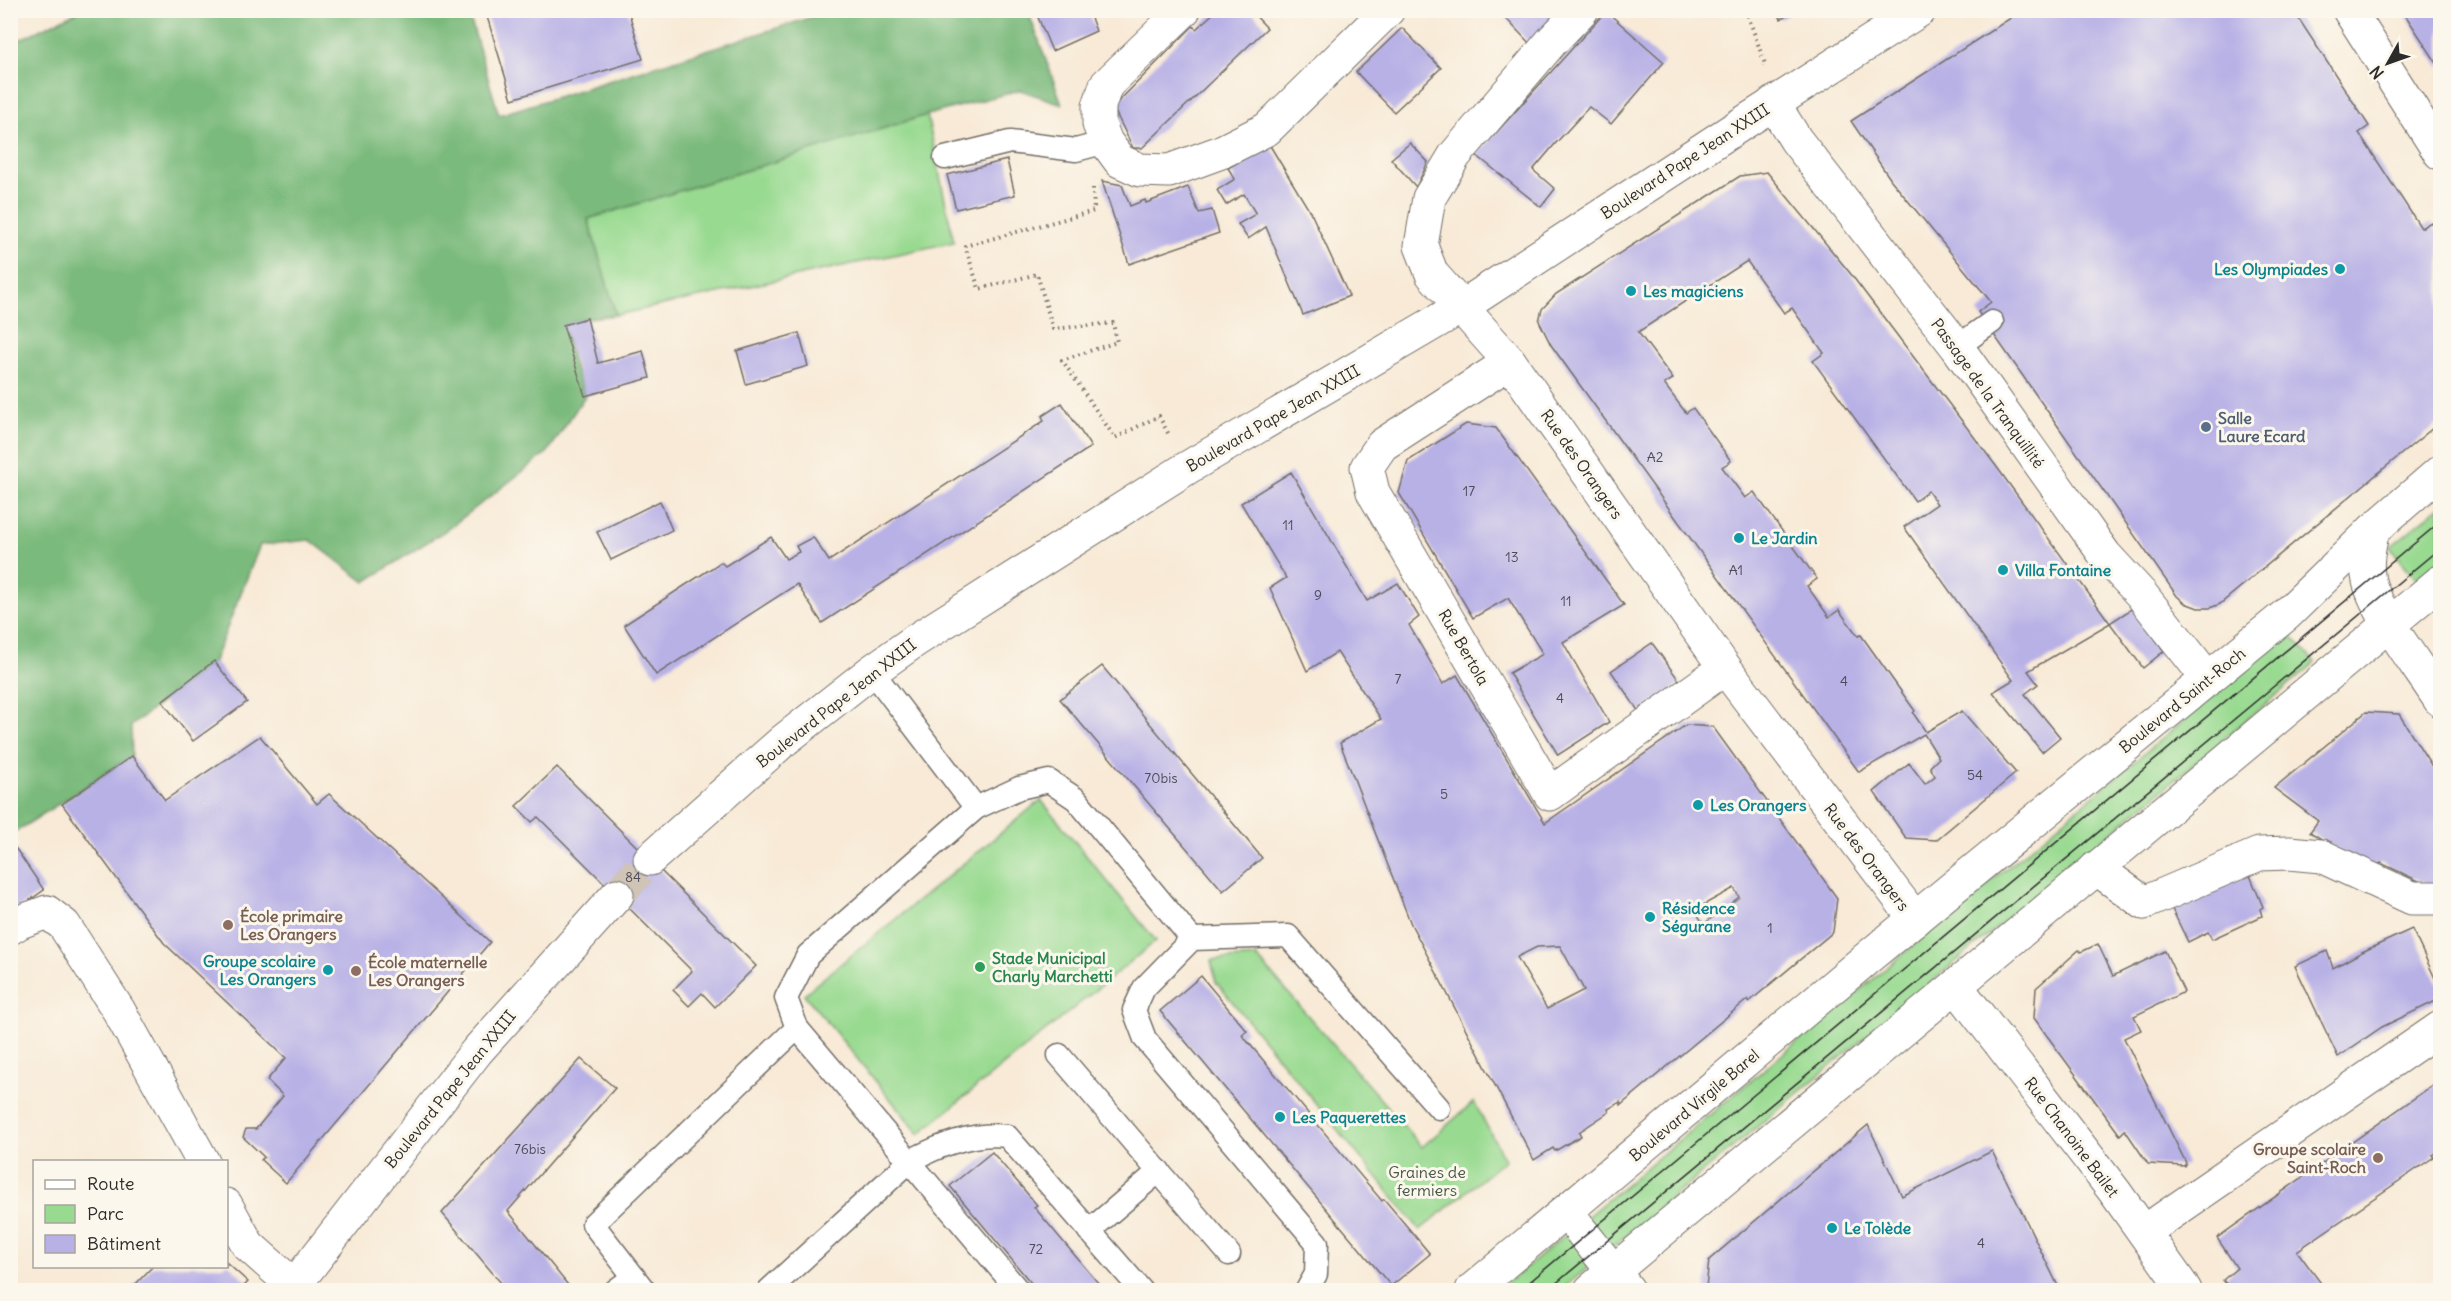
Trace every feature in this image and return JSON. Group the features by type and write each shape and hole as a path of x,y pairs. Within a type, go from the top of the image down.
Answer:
{"street":[{"path":"1184,10 1106,85 1098,106 1099,124 1106,142 1120,161 1140,170 1169,171 1221,152 1266,129 1388,10"},
{"name":"Rue des Orangers","path":"1582,10 1551,41 1455,155 1429,198 1421,246 1432,274 1463,306 1510,362 1725,668 1915,919"},
{"name":"Boulevard Pape Jean XXIII","path":"650,859 783,741 872,671 916,640 1187,468 1463,306 1773,103 1920,10"},
{"path":"2349,10 2440,153"},
{"name":"Passage de la Tranquillité","path":"1773,103 1796,140 1957,347 2105,555 2141,594 2208,679"},
{"name":"Rue Bertola","path":"1510,362 1382,445 1367,467 1373,492 1550,794 1725,668"},
{"name":"Boulevard Saint-Roch","path":"1915,919 2287,614 2373,530 2440,472"},
{"path":"2373,530 2367,560 2369,582 2389,623 2440,700"},
{"path":"1566,1212 1611,1284 1956,986 2440,582"},
{"path":"2096,868 2144,903 2259,854 2289,853 2320,856 2412,898 2440,898"},
{"name":"Boulevard Pape Jean XXIII","path":"293,1288 477,1051 617,895"},
{"path":"10,928 47,912 64,925 119,1011 202,1160"},
{"name":"Boulevard Virgile Barel","path":"1472,1290 1915,919"},
{"name":"Rue Chanoine Bailet","path":"1956,986 2144,1232 2185,1290"},
{"path":"2144,1232 2440,1028"},
{"path":"228,1209 248,1245 293,1288"}],"lane":[{"path":"945,158 1010,142 1076,150 1106,142"},
{"path":"1957,347 1992,322"},
{"path":"872,671 976,808"},
{"path":"1018,1290 797,1028 786,998 808,955 976,808 1019,788 1049,781 1076,799 1191,939"},
{"path":"1307,1290 1316,1274 1317,1243 1146,1039 1134,1010 1144,988 1191,939 1288,936 1439,1108"},
{"path":"632,1286 593,1224 797,1028"},
{"path":"1059,1055 1229,1254"},
{"path":"769,1290 910,1161 936,1147 988,1134 1007,1136 1141,1290"},
{"path":"1089,1231 1159,1171"}],"path":[{"path":"1746,10 1765,64 1755,70"},
{"path":"1094,211 965,246 979,289 1037,274 1053,329 1113,324 1117,342 1062,360 1115,438 1159,416"}],"green space":[{"path":"79,11 468,11 499,115 831,11 1028,11 1062,104 1020,90 927,115 588,219 616,315 587,318 563,325 573,364 585,396 548,452 448,529 365,582 310,540 260,545 214,661 131,726 132,756 17,831 10,824 10,44"},
{"path":"927,115 954,242 616,315 588,219"},
{"path":"2440,506 2440,559 2416,579 2390,547"},
{"path":"2289,633 2315,663 1561,1290 1499,1290"},
{"name":"Stade Municipal Charly Marchetti","path":"1041,800 1156,941 919,1134 804,994"},
{"name":"Graines de fermiers","path":"1257,957 1422,1147 1474,1102 1505,1160 1420,1230 1216,982 1211,960"}],"building":[{"path":"485,10 628,10 643,59 512,99"},
{"path":"1035,10 1088,10 1096,31 1052,51"},
{"path":"1217,10 1250,10 1267,28 1142,148 1133,148 1113,107 1193,26 1196,29"},
{"path":"1498,10 1556,10 1562,16 1532,46"},
{"path":"1776,10 1797,10 1781,19"},
{"path":"2023,10 2293,10 2369,126 2359,133 2421,228 2431,222 2440,236 2440,422 2220,604 2210,608 2198,608 2185,603 2177,596 1978,312 1991,302 1891,180 1851,121"},
{"path":"2402,10 2440,10 2440,68"},
{"path":"1606,11 1664,62 1611,124 1589,107 1555,144 1533,170 1555,189 1541,207 1476,155"},
{"path":"1402,28 1441,68 1394,112 1356,72"},
{"path":"1410,143 1428,162 1416,187 1391,159"},
{"path":"1269,144 1312,215 1349,296 1303,315 1266,227 1248,239 1238,224 1256,214 1244,194 1226,205 1217,190 1235,179 1228,168"},
{"path":"1007,160 1015,195 956,209 947,175"},
{"path":"1767,172 1850,273 1996,466 2110,623 2028,671 2038,684 2025,694 2060,737 2042,752 1993,692 2013,680 1904,527 1937,504 1928,491 1915,501 1813,361 1824,353 1792,308 1784,313 1747,261 1638,332 1673,379 1664,384 1686,413 1693,408 1731,461 1722,467 1745,498 1754,492 1817,579 1807,586 1829,617 1839,610 1858,636 1861,635 1915,711 1913,713 1926,732 1962,711 2016,773 1936,840 1906,838 1874,792 1909,763 1925,784 1935,776 1930,767 1939,758 1924,734 1859,772 1551,345 1539,321 1542,309 1556,294 1740,176"},
{"path":"1102,181 1122,185 1130,206 1145,200 1146,203 1188,187 1199,213 1212,210 1219,233 1129,264"},
{"path":"587,318 598,363 643,351 650,378 585,396 563,325"},
{"path":"799,333 808,366 746,384 737,351"},
{"path":"1062,403 1091,447 822,623 797,584 656,675 624,625 721,562 725,566 771,537 786,559 799,552 796,546 813,537 829,561 1044,421 1042,416"},
{"path":"1466,424 1496,428 1624,605 1563,642 1609,722 1558,755 1509,673 1543,654 1508,598 1473,618 1399,493 1408,461"},
{"path":"1291,472 1367,601 1398,583 1419,617 1409,625 1443,684 1457,675 1545,823 1686,725 1713,727 1837,898 1833,932 1749,1002 1748,999 1621,1105 1620,1102 1608,1109 1609,1112 1579,1132 1581,1136 1555,1151 1553,1148 1534,1160 1411,924 1340,743 1381,719 1337,652 1307,671 1270,588 1286,578 1241,503","holes":["1734,888 1739,897 1704,924 1694,910","1560,946 1584,990 1547,1009 1517,957 1537,947"]},
{"path":"660,501 672,530 611,560 597,532"},
{"path":"2133,608 2164,651 2143,668 2110,623"},
{"path":"1652,643 1681,683 1639,712 1611,671"},
{"path":"214,661 247,702 193,741 162,701"},
{"path":"1102,666 1262,858 1223,891 1060,699"},
{"path":"2366,712 2399,714 2440,779 2440,891 2381,863 2369,869 2310,832 2318,821 2274,788"},
{"name":"Groupe scolaire Les Orangers","path":"260,736 317,804 329,794 490,942 286,1183 261,1160 264,1157 243,1137 246,1129 256,1129 283,1096 267,1080 286,1058 164,943 62,804 132,756 165,800"},
{"path":"557,767 756,966 715,1007 702,993 689,1006 673,990 692,971 538,817 532,822 516,806"},
{"path":"16,849 44,890 10,914 10,856"},
{"path":"2249,873 2263,907 2260,909 2262,916 2212,939 2208,932 2188,942 2171,907"},
{"path":"2412,929 2440,989 2440,999 2382,1027 2338,1057 2295,966 2327,951 2333,968"},
{"path":"2098,944 2113,976 2165,951 2184,992 2134,1016 2141,1030 2124,1038 2186,1163 2184,1166 2148,1164 2125,1130 2120,1135 2034,1018 2036,988 2079,950 2081,952"},
{"name":"Les Paquerettes","path":"1201,976 1247,1031 1242,1035 1382,1201 1384,1199 1430,1254 1391,1286 1160,1011"},
{"path":"581,1059 615,1088 508,1211 572,1290 507,1290 442,1213"},
{"path":"2440,1080 2440,1149 2432,1155 2434,1157 2297,1251 2326,1290 2231,1290 2223,1280 2237,1268 2217,1238"},
{"name":"Le Tolède","path":"1868,1125 1902,1196 1992,1151 2060,1290 1708,1290 1706,1288 1709,1260"},
{"path":"992,1152 1037,1205 1034,1207 1104,1290 1037,1290 950,1186"},
{"path":"228,1264 248,1282 240,1290 130,1290 151,1268 228,1268"}],"tunnel":[{"path":"617,895 650,859"}],"tram line":[{"path":"1520,1290 2440,522"},
{"path":"1548,1290 2440,548"}],"place":[{"name":"Les Olympiades","path":"2340,269"},
{"name":"Les magiciens","path":"1631,291"},
{"name":"Salle Laure Ecard","path":"2206,427"},
{"name":"Le Jardin","path":"1739,538"},
{"name":"Villa Fontaine","path":"2003,570"},
{"name":"Les Orangers","path":"1698,805"},
{"name":"Résidence Ségurane","path":"1650,917"},
{"name":"École primaire Les Orangers","path":"228,925"},
{"name":"Stade Municipal Charly Marchetti","path":"980,967"},
{"name":"Groupe scolaire Les Orangers","path":"328,970"},
{"name":"École maternelle Les Orangers","path":"356,971"},
{"name":"Les Paquerettes","path":"1280,1117"},
{"name":"Groupe scolaire Saint-Roch","path":"2378,1158"},
{"name":"Le Tolède","path":"1832,1228"}]}
